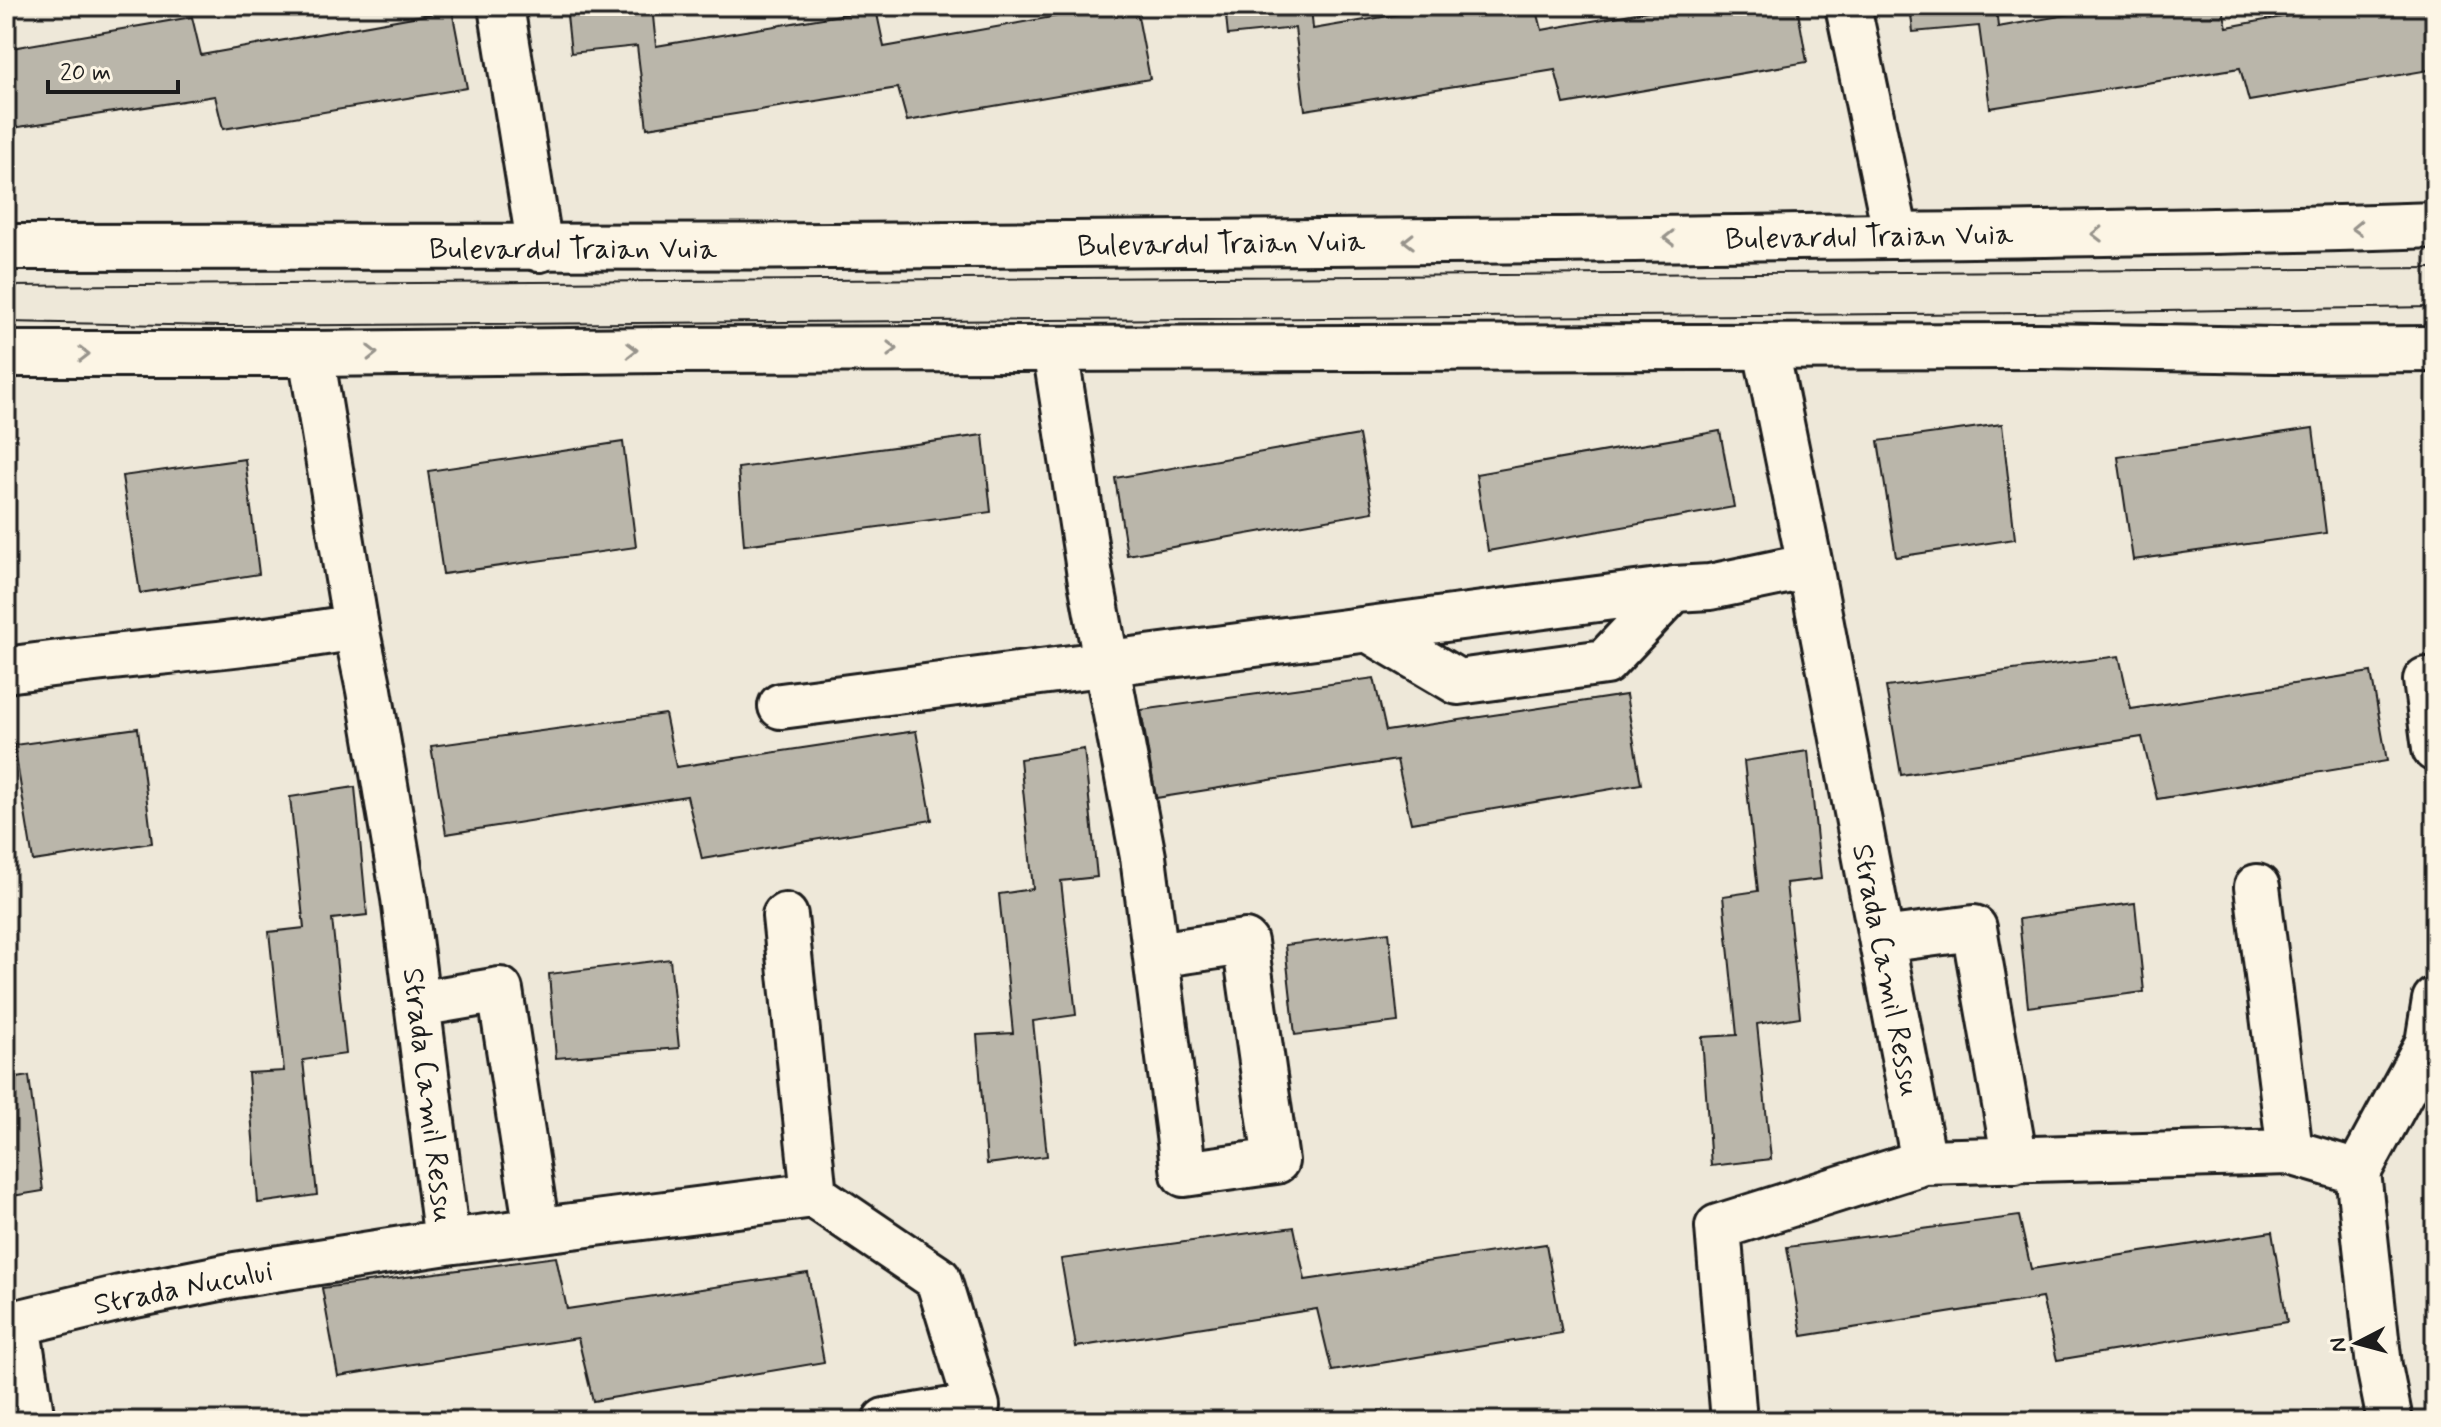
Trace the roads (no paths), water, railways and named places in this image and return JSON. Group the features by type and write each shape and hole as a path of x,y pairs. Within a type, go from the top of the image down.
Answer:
{"main road":[{"path":"501,6 540,249"},
{"path":"1848,6 1896,236"},
{"name":"Bulevardul Traian Vuia","path":"6,247 540,249 2215,233 2435,225"},
{"path":"6,354 2041,346 2435,349"},
{"path":"1055,349 1106,663 1143,857 1184,1174 1276,1161 1245,942 1156,955"},
{"name":"Strada Camil Ressu","path":"1766,349 1924,1162"},
{"name":"Strada Camil Ressu","path":"311,354 402,883 447,1242 814,1195"},
{"path":"781,706 1674,589 1710,587 1810,566"},
{"path":"1368,629 1458,682 1605,662 1674,589"},
{"path":"6,670 290,638 356,627"},
{"path":"2435,680 2426,680 2435,749"},
{"path":"2257,887 2290,1152"},
{"path":"785,916 814,1195 938,1279 977,1406 885,1421"},
{"path":"1882,940 1974,928 2015,1161"},
{"path":"418,1004 500,990 537,1230"},
{"path":"2390,1421 2379,1366 2358,1172 2428,1043 2435,1000"},
{"path":"1734,1421 1718,1227 1924,1162 2290,1152 2358,1172"},
{"name":"Strada Nucului","path":"32,1421 17,1323 235,1275 447,1242"}],"tram line":[{"path":"6,286 2435,268"},
{"path":"6,322 221,326 2031,313 2435,307"}]}
